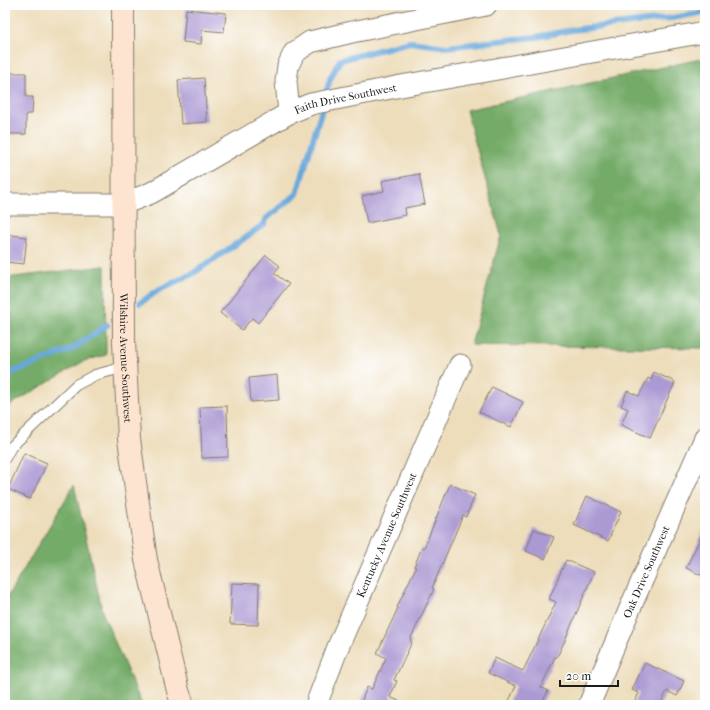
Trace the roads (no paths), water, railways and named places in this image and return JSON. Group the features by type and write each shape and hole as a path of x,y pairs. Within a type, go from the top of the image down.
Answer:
{"street":[{"name":"Wilshire Avenue Southwest","path":"123,5 124,334 129,439 146,560 182,705"},
{"path":"289,113 286,81 288,66 294,53 310,42 486,5"},
{"name":"Faith Drive Southwest","path":"5,204 123,204 151,193 289,113 311,104 401,86 705,32"},
{"name":"Kentucky Avenue Southwest","path":"316,705 338,648 460,365"},
{"name":"Oak Drive Southwest","path":"589,705 705,438"}],"lane":[{"path":"5,458 11,447 76,385 95,375 125,367"}],"waterway":[{"path":"325,97 330,79 340,60 410,42 447,47 536,37 572,30 672,18 705,12"},
{"path":"140,303 160,289 192,274 239,242 264,224 267,218 297,194 323,106"},
{"path":"5,379 13,372 72,349 107,325"}]}
